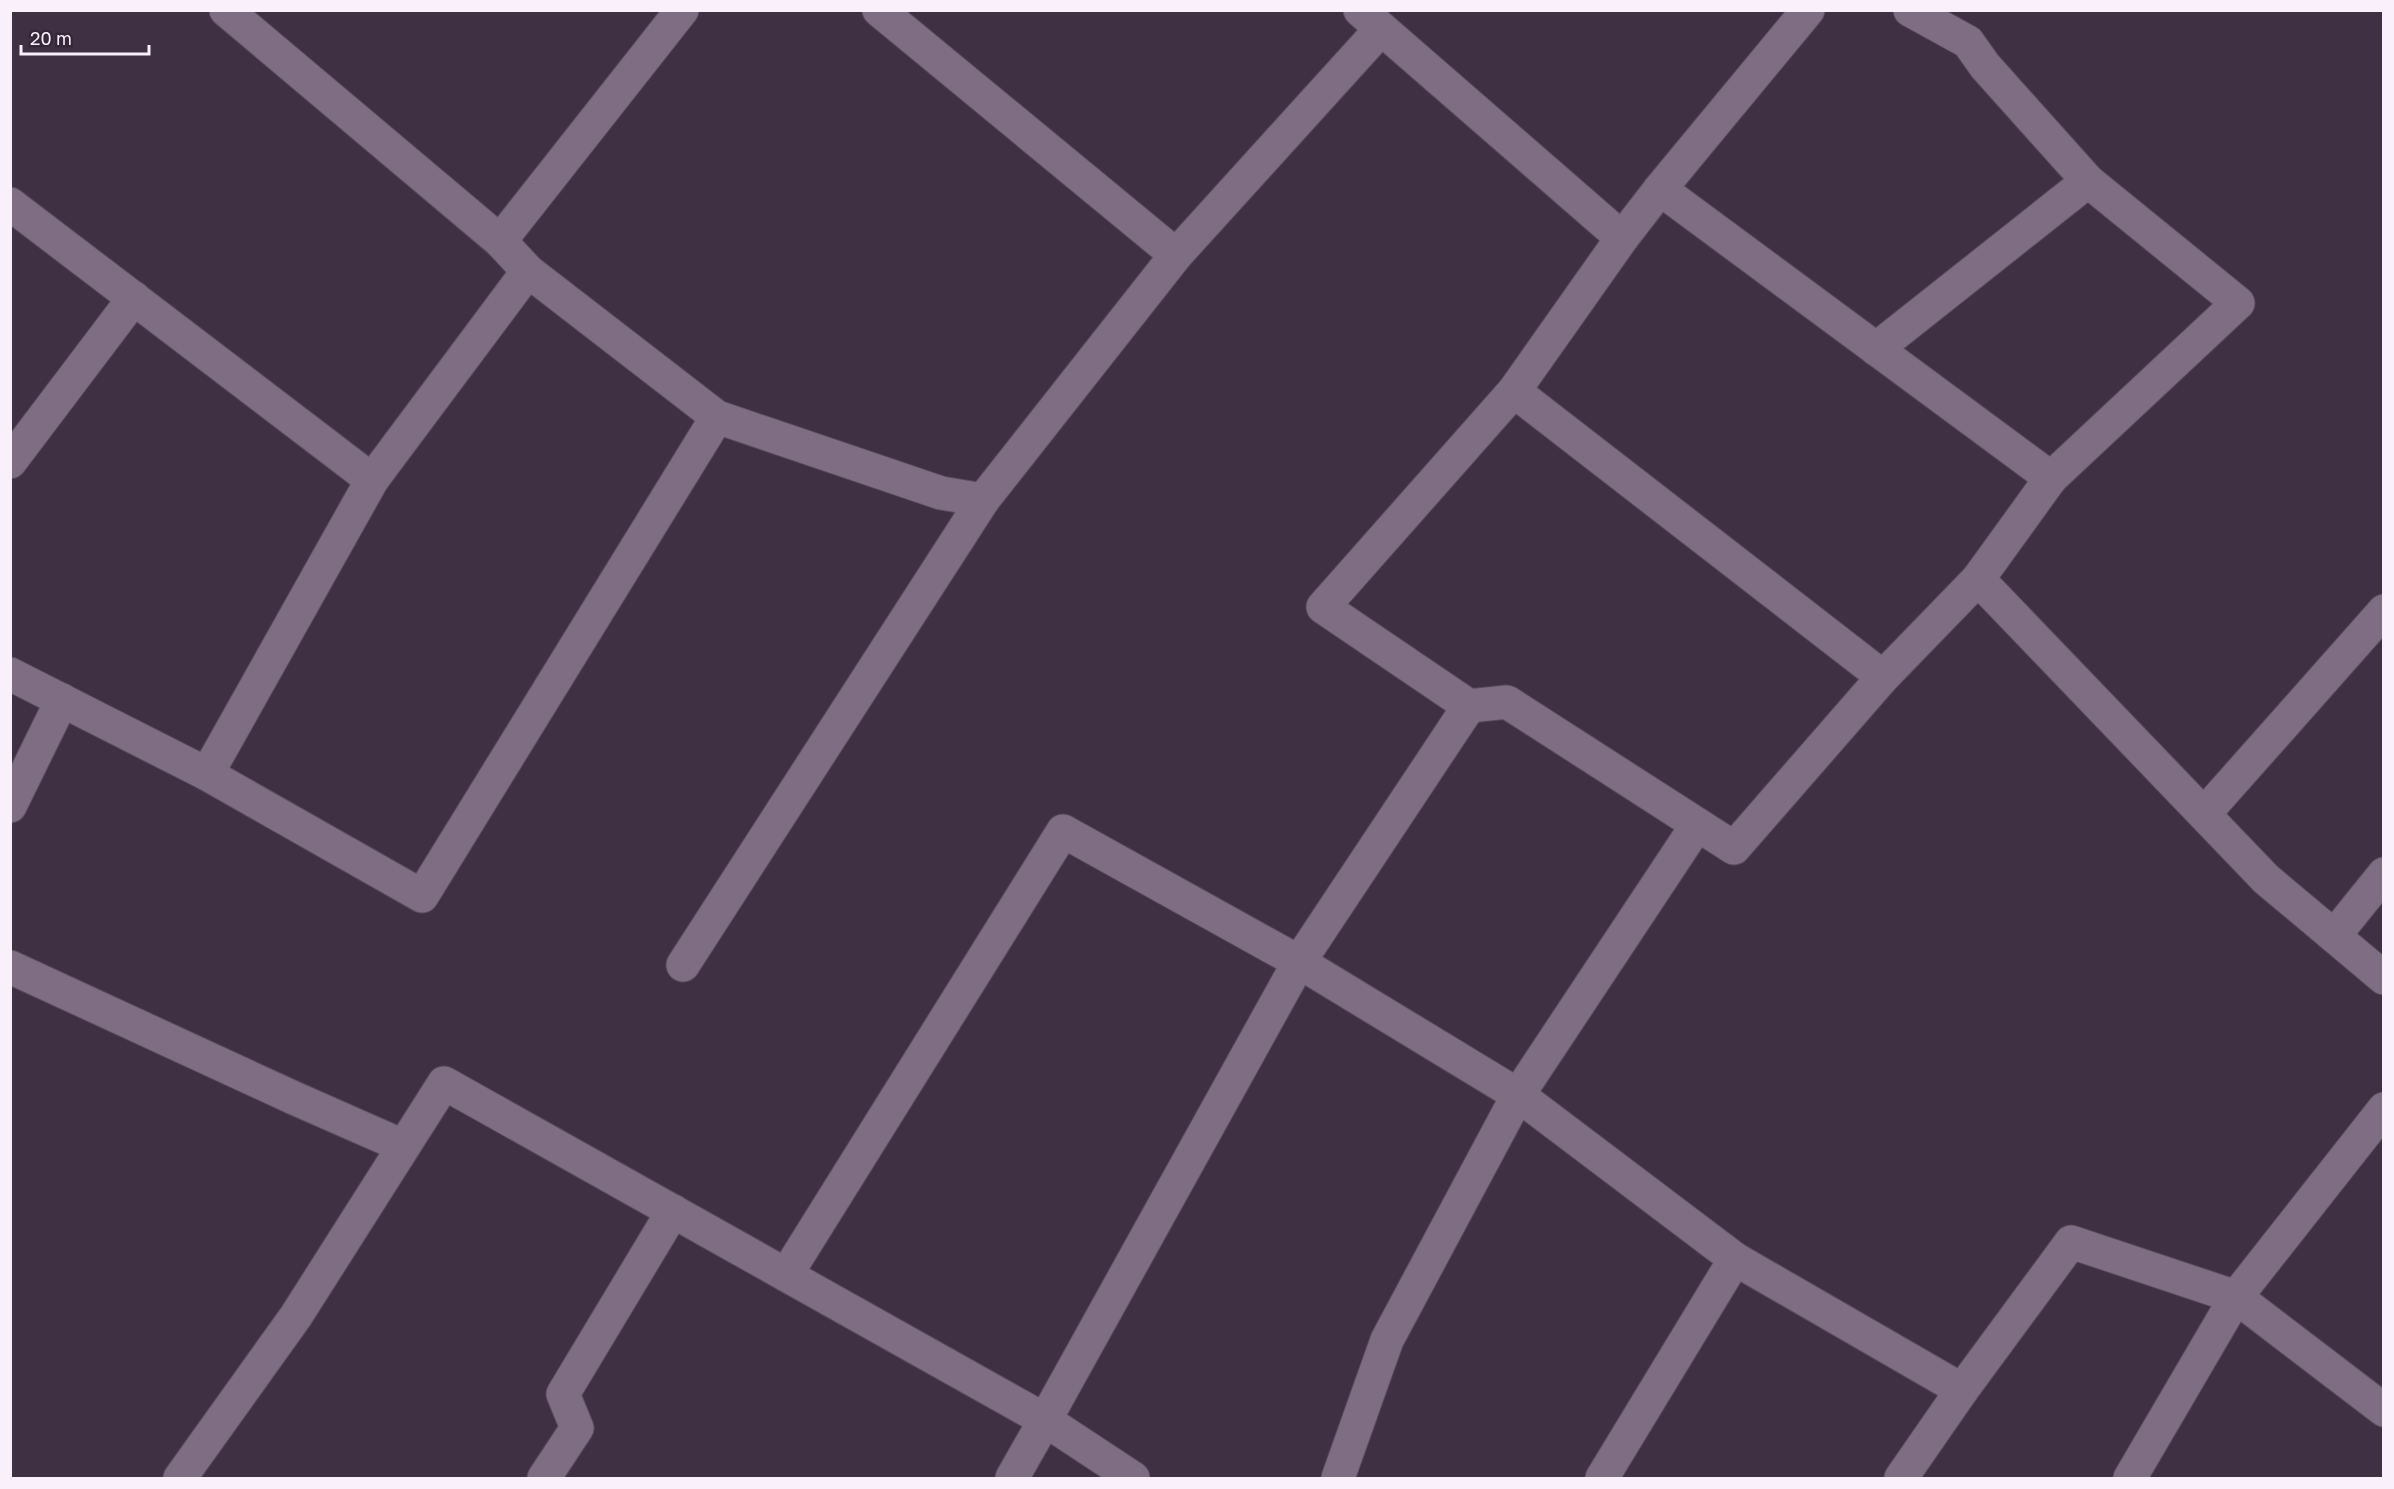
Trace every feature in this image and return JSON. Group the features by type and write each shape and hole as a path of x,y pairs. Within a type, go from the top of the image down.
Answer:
{"street":[{"path":"226,10 500,241 528,271 717,417 941,493 982,500"},
{"path":"500,241 682,10"},
{"path":"879,10 1176,255"},
{"path":"1808,10 1622,238 1514,391 1323,607 1469,706 1507,702 1734,848 1883,677 1978,579 2051,478 2238,303 2088,181 1985,66 1968,42 1910,10"},
{"path":"683,965 982,500 1176,255 1370,20 1622,238"},
{"path":"1876,349 2088,181"},
{"path":"1660,189 2051,478"},
{"path":"10,204 372,480"},
{"path":"207,774 372,480 528,271"},
{"path":"10,462 134,298"},
{"path":"1514,391 1883,677"},
{"path":"10,674 207,774 422,896 717,417"},
{"path":"1978,579 2266,879 2384,978"},
{"path":"2204,814 2384,611"},
{"path":"10,806 62,700"},
{"path":"1012,1479 1299,962 1469,706"},
{"path":"1338,1479 1387,1340 1518,1095 1697,825"},
{"path":"786,1275 1063,831 1299,962 1518,1095 1736,1259 1962,1390"},
{"path":"2334,936 2384,874"},
{"path":"10,967 404,1146"},
{"path":"180,1479 296,1316 444,1083 1045,1420 1133,1479"},
{"path":"2130,1479 2236,1297 2384,1109"},
{"path":"544,1479 577,1428 563,1394 673,1211"},
{"path":"1901,1479 1962,1390 2071,1242 2236,1297 2384,1410"},
{"path":"1602,1479 1736,1259"}]}
